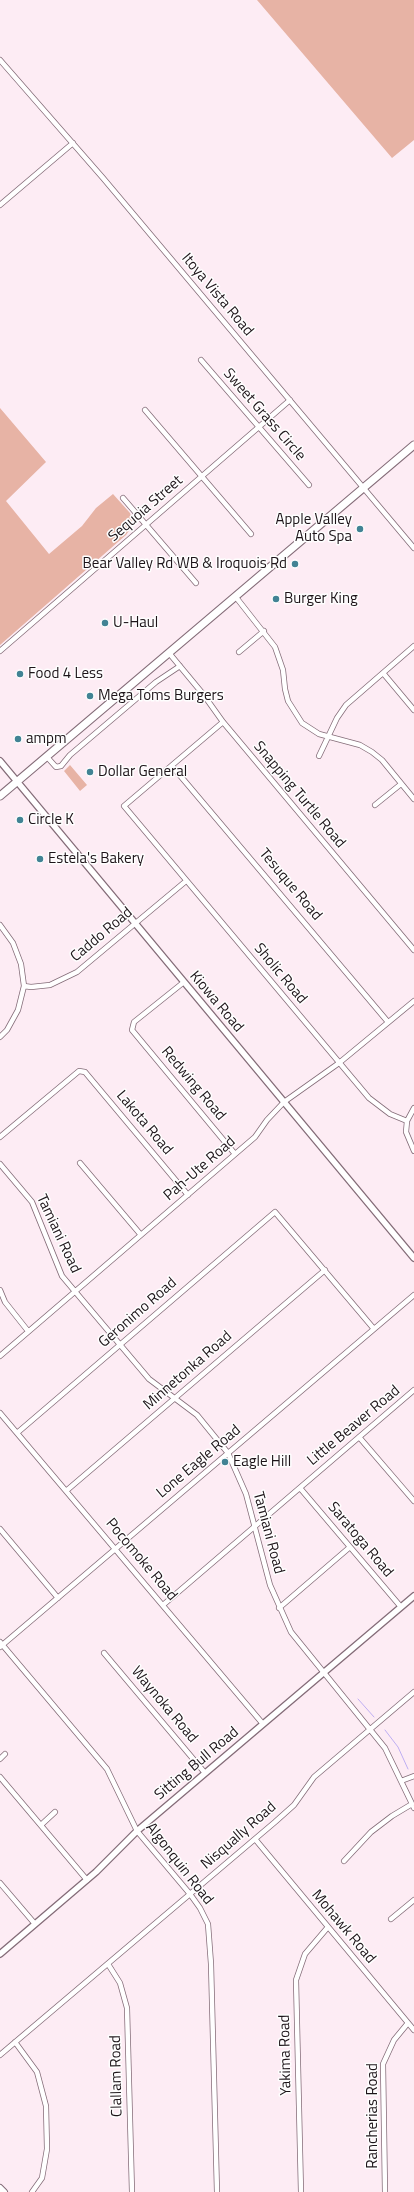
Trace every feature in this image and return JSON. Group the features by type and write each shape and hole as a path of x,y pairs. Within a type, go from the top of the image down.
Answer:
{"main road":[{"path":"0,796 414,445"},
{"path":"0,2188 4,2192"}],"street":[{"name":"Itoya Vista Road","path":"0,60 73,143 414,548"},
{"path":"0,205 73,143"},
{"name":"Sweet Grass Circle","path":"201,360 309,485"},
{"name":"Sequoia Street","path":"0,651 290,400"},
{"path":"145,410 251,534"},
{"path":"124,498 196,583"},
{"path":"235,596 264,631 278,652 284,670 284,689 294,712 312,730 327,737 360,745 372,752 414,799"},
{"path":"239,652 264,631"},
{"path":"319,756 336,718 346,705 414,646"},
{"name":"Snapping Turtle Road","path":"169,653 222,722 414,950"},
{"path":"47,757 56,767 61,766 65,759 156,682 180,666"},
{"path":"383,673 414,710"},
{"path":"172,766 222,722"},
{"name":"Kiowa Road","path":"1,765 17,782 414,1258"},
{"name":"Sholic Road","path":"172,766 124,806 368,1098 390,1114 406,1121"},
{"name":"Tesuque Road","path":"172,766 388,1022"},
{"path":"375,805 401,784"},
{"name":"Caddo Road","path":"24,986 31,987 50,985 66,979 77,972 186,881"},
{"path":"0,925 13,943 21,964 24,986 15,1015 7,1030 0,1037"},
{"name":"Redwing Road","path":"184,982 134,1022 132,1030 236,1154"},
{"name":"Pah-Ute Road","path":"0,1356 236,1154 255,1137 267,1120 284,1102 339,1063 414,1001"},
{"name":"Lakota Road","path":"0,1137 79,1071 85,1072 188,1195"},
{"path":"414,1108 406,1121 406,1132 414,1151"},
{"path":"80,1163 141,1235"},
{"name":"Tamiani Road","path":"0,1164 32,1202 62,1276 149,1379 175,1398 205,1424 228,1453 241,1480 256,1526 270,1584 279,1608 291,1632 385,1748 413,1806"},
{"name":"Geronimo Road","path":"17,1433 275,1212 325,1270"},
{"path":"325,1270 374,1329"},
{"name":"Minnetonka Road","path":"66,1491 325,1270"},
{"path":"0,1290 5,1302 28,1331"},
{"name":"Lone Eagle Road","path":"1,1645 414,1295"},
{"name":"Little Beaver Road","path":"163,1605 360,1438 414,1390"},
{"name":"Pocomoke Road","path":"0,1412 263,1724"},
{"path":"360,1438 414,1501"},
{"name":"Saratoga Road","path":"300,1488 400,1607"},
{"path":"0,1530 58,1598"},
{"path":"279,1608 350,1547"},
{"name":"Sitting Bull Road","path":"0,1954 87,1880 137,1831 414,1596"},
{"name":"Algonquin Road","path":"1,1645 107,1769 137,1831 190,1894 200,1908 208,1924 211,1964 217,2192"},
{"name":"Waynoka Road","path":"104,1653 206,1773"},
{"name":"Nisqually Road","path":"0,2055 294,1805 314,1777 414,1692"},
{"path":"0,1759 5,1754"},
{"path":"400,1781 414,1776"},
{"path":"0,1777 87,1880"},
{"path":"344,1861 371,1832 392,1816 413,1806"},
{"path":"41,1825 55,1812"},
{"name":"Mohawk Road","path":"255,1839 414,2030"},
{"path":"0,1883 35,1924"},
{"path":"391,1919 414,1900"},
{"name":"Yakima Road","path":"301,2192 296,1980 305,1954 328,1927"},
{"name":"Clallam Road","path":"108,1964 120,1983 128,2008 132,2192"},
{"name":"Rancherias Road","path":"385,2192 383,2064 394,2040 408,2023"},
{"path":"15,2042 37,2072 46,2106 47,2149 42,2178 32,2192"}],"shaded area":[{"path":"257,0 414,0 414,140 392,158"},
{"path":"0,408 46,462 6,501 49,554 82,526 96,508 113,494 130,513 132,521 131,528 126,535 0,645"},
{"path":"70,765 87,785 80,791 64,771"}],"waterway":[{"path":"358,1699 374,1717"},
{"path":"385,1730 398,1747 408,1769"}],"place":[{"name":"Apple Valley Auto Spa","path":"360,529"},
{"name":"Bear Valley Rd WB & Iroquois Rd","path":"295,564"},
{"name":"Burger King","path":"276,599"},
{"name":"U-Haul","path":"105,623"},
{"name":"Food 4 Less","path":"20,674"},
{"name":"Mega Toms Burgers","path":"90,696"},
{"name":"ampm","path":"18,739"},
{"name":"Dollar General","path":"90,772"},
{"name":"Circle K","path":"20,820"},
{"name":"Estela's Bakery","path":"40,859"},
{"name":"Eagle Hill","path":"225,1462"}]}
